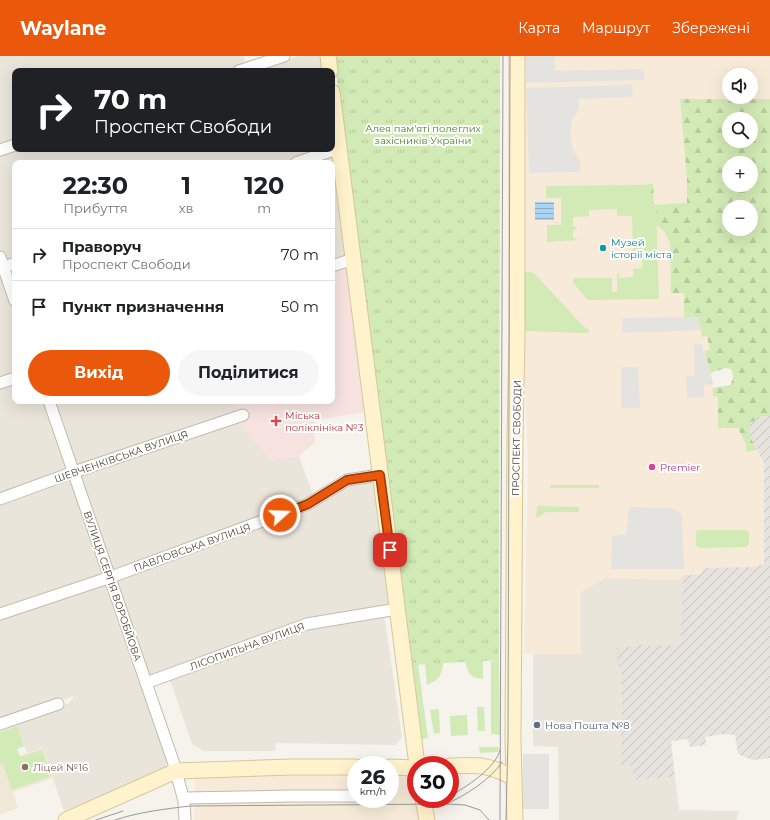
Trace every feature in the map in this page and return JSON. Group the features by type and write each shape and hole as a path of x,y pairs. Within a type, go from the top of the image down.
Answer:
{"main road":[{"path":"328,56 330,68"},
{"name":"ПРОСПЕКТ СВОБОДИ","path":"515,820 515,439 518,337 517,56"},
{"path":"335,116 416,756"},
{"path":"459,766 480,765 498,769 514,778"},
{"path":"66,820 82,817 176,771 290,767 347,767"},
{"path":"424,808 426,820"}],"street":[{"path":"248,68 284,56"},
{"path":"0,150 12,146"},
{"path":"335,149 339,148"},
{"path":"305,160 328,152"},
{"path":"335,265 353,259"},
{"path":"12,263 1,264 12,293"},
{"path":"0,383 12,379"},
{"name":"ВУЛИЦЯ СЕРГІЯ ВОРОБЙОВА","path":"50,404 111,577 176,771 184,798 185,820"},
{"name":"ШЕВЧЕНКІВСЬКА ВУЛИЦЯ","path":"0,500 74,472 243,415"},
{"name":"ПАВЛОВСЬКА ВУЛИЦЯ","path":"0,614 111,577 308,504 347,480 380,475"},
{"name":"ЛІСОПИЛЬНА ВУЛИЦЯ","path":"146,683 308,624 397,609"},
{"path":"0,724 58,704"},
{"path":"184,798 347,796"}],"shaded area":[{"path":"0,56 243,56 246,68 12,68 12,152 332,152 334,160 12,160 12,404 233,404 239,423 272,460 299,456 317,506 350,482 377,477 393,607 330,616 148,678 168,756 165,771 64,811 43,748 27,753 17,726 18,723 69,703 74,696 0,720"},
{"path":"298,56 324,56 326,68 265,68"},
{"path":"525,56 770,56 770,99 758,99 758,68 722,68 722,99 680,99 687,180 687,203 669,205 671,293 684,293 698,317 702,337 707,336 710,350 705,351 713,384 713,396 718,396 718,427 738,428 746,445 746,452 757,450 764,463 764,564 755,567 683,575 679,580 605,578 581,592 581,654 524,654 528,463 523,331 526,88"},
{"path":"525,56 555,56 555,71 643,69 644,80 526,83"},
{"path":"632,85 633,97 579,99 579,109 572,120 570,135 573,150 580,161 580,172 529,173 526,88"},
{"path":"335,169 348,257 335,262"},
{"path":"350,263 369,411 314,421 315,442 299,456 272,460 238,423 233,404 335,404 335,269"},
{"path":"698,317 701,330 622,333 623,318"},
{"path":"694,344 702,344 713,384 704,385 704,397 687,398 686,376 695,375"},
{"path":"621,367 638,367 640,408 621,408"},
{"path":"770,416 770,758 753,760 738,754 735,735 723,734 705,737 706,745 690,747 688,739 671,741 675,777 633,780 633,766 621,766 622,667 617,667 617,648 639,645 680,645 683,575 700,574 705,568 755,567 764,564 764,463 750,436 749,421 756,417"},
{"path":"629,507 673,508 682,515 684,569 611,569 612,536 626,534"},
{"path":"683,575 680,645 639,645 618,648 617,667 622,667 621,765 633,766 633,780 675,777 679,810 739,811 736,820 559,820 558,747 533,746 533,654 581,654 581,592 605,578 679,580"},
{"path":"384,613 402,737 395,745 276,743 275,751 204,751 192,744 169,677 309,625"},
{"name":"Ліцей №16","path":"17,726 24,746 17,749 20,756 43,748 53,778 13,792 18,808 0,814 0,732"},
{"path":"523,754 549,754 549,809 523,809"},
{"path":"399,772 407,772 407,808 419,808 423,820 194,820 195,774 347,773 347,808 399,808"}],"green space":[{"name":"Алея пам'яті полеглих захісників України","path":"334,56 500,56 499,660 411,665"},
{"path":"680,99 722,99 722,104 758,104 758,99 770,99 770,416 756,417 756,421 750,422 750,436 757,450 746,452 746,445 738,428 718,428 718,397 713,396 713,388 730,385 733,373 731,369 726,368 710,373 705,351 710,350 707,336 702,337 698,317 684,318 684,293 671,293 670,243 664,231 656,225 656,208 644,198 639,185 653,184 654,205 687,203 687,180"},
{"path":"639,185 644,198 656,208 659,299 588,300 573,283 573,278 612,278 612,292 617,292 617,274 619,274 619,278 633,277 633,269 642,268 642,255 633,255 632,216 617,216 617,209 589,210 589,216 573,217 573,227 576,227 577,229 573,230 573,238 577,240 547,242 547,225 561,225 561,198 546,198 546,186"},
{"path":"524,272 531,272 535,274 582,325 589,330 588,333 523,331"},
{"path":"550,485 599,485 599,488 550,488"},
{"path":"537,506 579,507 579,512 546,512 539,517 536,517"},
{"path":"698,530 746,530 749,533 749,543 746,547 699,548 696,545 696,532"},
{"path":"483,658 483,679 474,677 469,673 464,659"},
{"path":"499,660 500,735 491,734 491,661"},
{"path":"444,661 440,676 435,681 427,685 425,662"},
{"path":"418,664 428,738 421,740 411,665"},
{"path":"477,707 484,707 485,731 478,731"},
{"path":"439,709 440,733 434,734 430,710"},
{"path":"467,715 468,735 451,736 450,716"},
{"name":"Ліцей №16","path":"17,726 24,746 17,749 20,757 42,750 51,776 12,790 3,764 0,764 0,732"},
{"path":"479,747 499,747 498,752 480,753"}],"water":[{"path":"535,202 554,202 554,220 535,220"}],"tram line":[{"path":"500,820 503,56"},
{"path":"506,820 508,739 510,56"},
{"path":"459,791 487,770 493,764 500,750"},
{"path":"459,797 485,781 502,762"},
{"path":"115,820 143,813 190,806 447,804 465,805 480,810 489,820"},
{"path":"96,820 123,811"}],"place":[{"name":"Музей історії міста","path":"603,248"},
{"name":"Міська поліклініка №3","path":"276,421"},
{"name":"Premier","path":"652,467"},
{"name":"Нова Пошта №8","path":"537,725"},
{"name":"Ліцей №16","path":"25,767"}],"route":[{"path":"280,515 308,504 347,480 380,475 390,550"}]}
